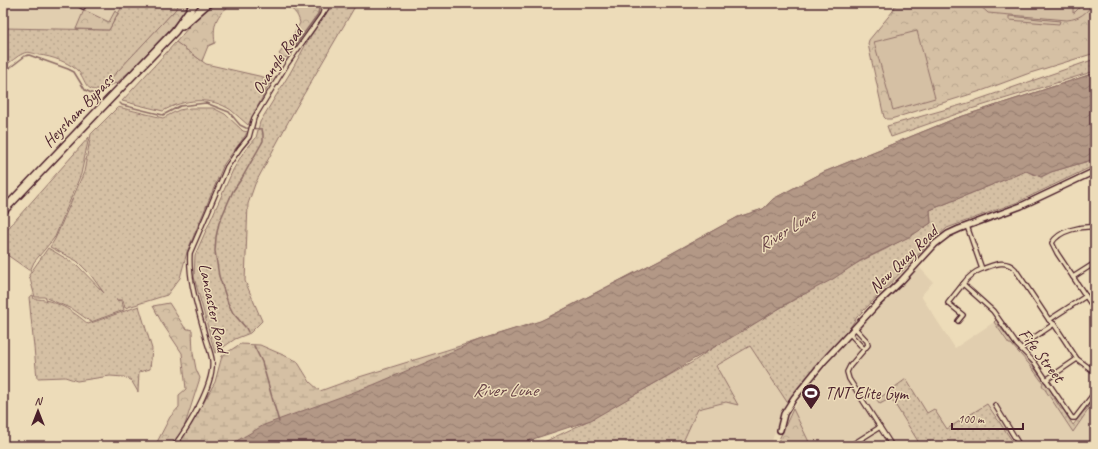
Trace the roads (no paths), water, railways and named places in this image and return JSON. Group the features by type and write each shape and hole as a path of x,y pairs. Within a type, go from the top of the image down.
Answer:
{"highway":[{"name":"Heysham Bypass","path":"175,31 195,3"},
{"name":"Heysham Bypass","path":"3,211 175,31 208,3"}],"street":[{"path":"76,3 83,7"},
{"name":"Ovangle Road","path":"322,15 324,3"},
{"name":"Ovangle Road","path":"251,134 254,121 287,64 330,3"},
{"name":"Lancaster Road","path":"174,446 184,433 202,399 208,382 212,361 191,281 189,267 190,253 227,167 251,134"},
{"name":"New Quay Road","path":"780,430 784,414 794,398 824,362 849,333 935,244 948,234 1021,206 1094,172"},
{"path":"967,226 982,269"},
{"path":"1095,227 1079,227 1069,230 1053,241 1053,247 1095,310"},
{"path":"958,321 963,315 948,303 968,276 974,272 1001,263 1011,265 1054,324 1077,359 1095,372"},
{"path":"1073,277 1095,263"},
{"name":"Fife Street","path":"963,284 993,310 1013,340 1035,363 1072,418 1079,415 1095,392"},
{"path":"1050,320 1086,296"},
{"path":"1021,349 1032,339 1054,324"},
{"path":"855,328 867,341 868,345 850,366 847,372 849,379 892,446"},
{"path":"849,333 864,349"},
{"path":"1046,380 1077,359"},
{"path":"995,404 1020,446"},
{"path":"850,446 880,427"},
{"path":"1093,446 1095,442"}],"water":[{"name":"River Lune","path":"1095,73 1095,159 1051,172 1041,177 1026,171 930,210 931,223 911,236 860,261 833,279 793,300 591,420 530,440 521,446 228,446 264,425 373,385 479,340 540,321 551,316 667,256 738,217 763,209 773,199 824,172 954,119"}],"waterway":[{"path":"289,54 318,14 319,9"},
{"path":"3,73 25,56 29,55 74,72 85,90 98,96"},
{"path":"120,103 122,105 163,115 180,106 206,103 229,112 240,125 246,128 262,129 263,141 233,191 219,223 215,251 219,276 228,303 233,313 248,332"},
{"path":"254,346 262,362 279,422"}],"place":[{"name":"TNT Elite Gym","path":"811,410"}]}
